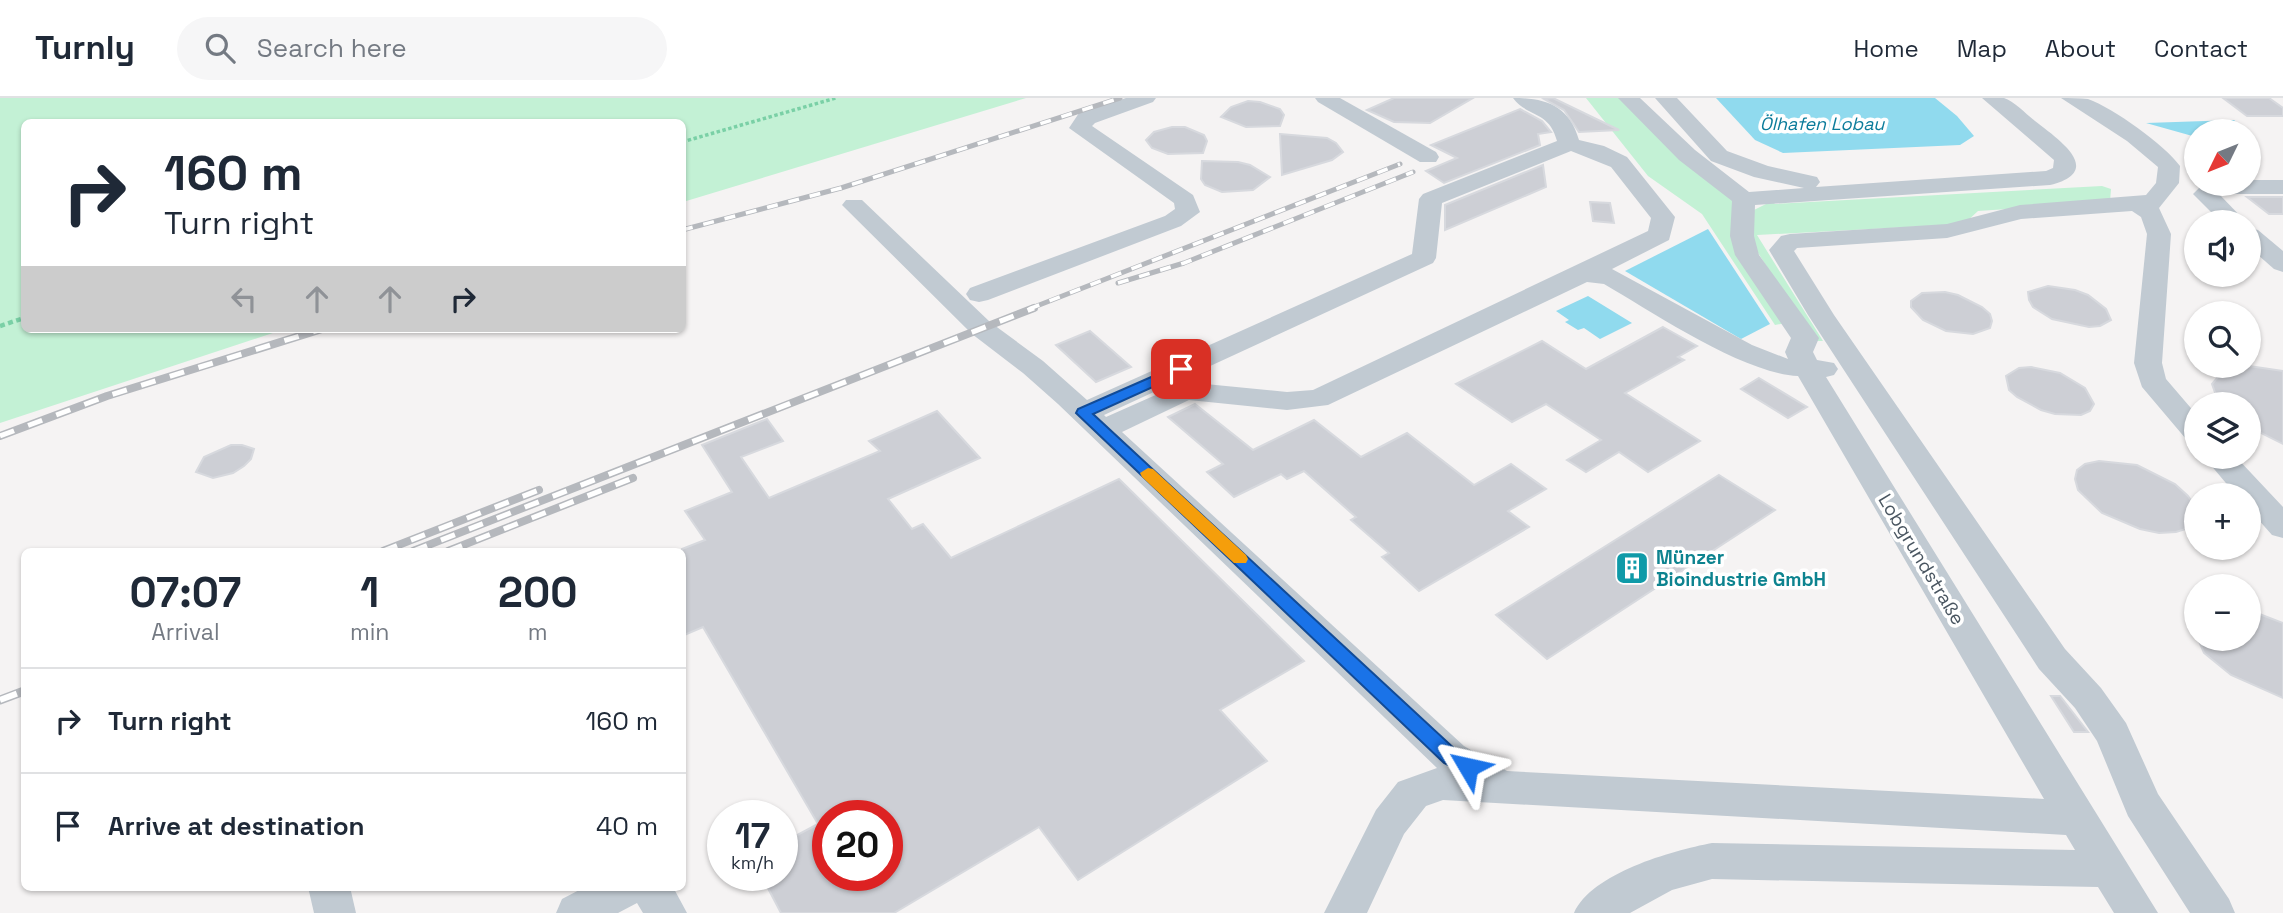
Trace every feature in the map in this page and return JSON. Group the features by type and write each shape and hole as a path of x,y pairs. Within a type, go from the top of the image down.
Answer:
{"street":[{"path":"979,294 1173,221 1188,212 1185,200 1080,128 1087,118 1146,98"},
{"path":"1325,98 1427,157"},
{"path":"1523,98 1551,112 1565,124 1569,145"},
{"path":"1628,98 1744,208 1823,215"},
{"path":"1650,98 1665,128 1664,134"},
{"path":"1665,98 1719,156 1762,172 1868,192"},
{"path":"1744,208 1868,192 2050,178 2064,173 2065,159 2051,144 1992,98"},
{"path":"2071,98 2131,132 2169,166 2166,183 2153,202 2020,212 1947,231 1804,240 1784,244 1782,250 1784,258 1857,370 2052,659 2088,698 2113,734 2142,804 2214,913"},
{"path":"1569,145 1619,162 1663,217 1660,235 1318,399 1287,401 1185,391 1093,422 1424,258 1431,199 1569,145"},
{"path":"2166,183 2184,188"},
{"path":"2261,187 2283,187"},
{"path":"2206,196 2221,210"},
{"path":"2138,204 2152,214 2159,234 2148,363 2152,381 2184,418"},
{"path":"854,205 981,328 1033,367 1451,757 1502,787"},
{"name":"Lobgrundstraße","path":"1744,208 1742,236 1747,255 1805,338 1799,352 1807,368 2137,913"},
{"path":"2261,245 2283,264"},
{"path":"1583,274 1601,274 1613,279 1742,351 1784,367 1857,370"},
{"path":"2230,469 2283,527"},
{"path":"1345,913 1390,822 1412,794 1443,783 2078,818"},
{"path":"1595,913 1639,883 1671,869 1712,861 2109,869"},
{"path":"330,891 335,913"},
{"path":"577,913 618,891"},
{"path":"652,891 666,913"}],"path":[{"path":"686,141 836,98"},
{"path":"0,326 21,319"}],"green space":[{"path":"0,98 1026,98 686,201 686,119 21,119 21,333 273,333 0,423"},
{"path":"1586,98 1621,98 1736,203 1786,323 1775,325 1702,214 1648,176"},
{"path":"2102,186 2111,189 2110,202 1978,211 1964,224 1757,235 1823,341 1815,341 1749,239 1752,211 1772,201 1775,204"}],"water":[{"name":"Ölhafen Lobau","path":"1716,98 1935,98 1957,116 1974,136 1960,145 1783,153 1755,140"},
{"path":"2184,122 2184,134 2146,123"},
{"path":"1708,229 1770,324 1741,339 1625,271"},
{"path":"1588,296 1632,323 1600,339 1584,328 1578,330 1565,322 1569,320 1556,311"}],"building":[{"path":"1394,98 1473,98 1430,123 1394,122 1367,110"},
{"path":"1553,98 1619,130 1579,132 1564,110 1544,99"},
{"path":"2223,98 2269,98 2283,108 2283,116 2247,116"},
{"path":"1248,101 1280,109 1284,115 1280,126 1246,127 1221,117 1231,107"},
{"path":"1520,109 1542,121 1551,132 1538,134 1540,145 1444,183 1426,171 1457,158 1431,145"},
{"path":"1185,127 1204,135 1207,141 1203,153 1168,154 1152,148 1146,140 1154,132"},
{"path":"1280,134 1327,138 1336,143 1343,152 1332,160 1282,175"},
{"path":"1202,161 1238,162 1250,165 1270,177 1253,190 1222,192 1205,185 1201,179"},
{"path":"1543,165 1546,187 1445,230 1445,205"},
{"path":"2247,197 2283,197 2283,214 2269,214"},
{"path":"1590,202 1610,203 1614,223 1593,221"},
{"path":"2048,286 2088,295 2106,309 2111,320 2100,326 2089,327 2052,319 2033,307 2028,292"},
{"path":"1945,292 1958,295 1982,307 1990,314 1990,328 1973,334 1946,331 1923,320 1911,307 1911,301 1922,293"},
{"path":"1663,327 1697,346 1678,357 1684,360 1625,393 1700,441 1648,472 1619,452 1586,472 1567,460 1601,440 1546,404 1512,422 1456,384 1542,341 1586,369"},
{"path":"1090,331 1131,367 1096,382 1056,345"},
{"path":"2031,367 2060,373 2085,388 2094,404 2090,411 2081,415 2055,414 2017,397 2009,390 2006,376 2019,368"},
{"path":"2261,368 2283,371 2283,444 2261,433 2261,392 2215,392 2212,384 2217,378 2261,378"},
{"path":"1759,378 1807,407 1788,418 1741,389"},
{"path":"1195,404 1253,450 1314,420 1361,457 1407,433 1474,485 1511,464 1546,489 1508,511 1529,527 1419,591 1382,557 1389,553 1351,520 1356,517 1304,471 1287,479 1281,474 1234,497 1207,472 1223,464 1168,417"},
{"path":"937,411 980,458 888,499 912,529 923,524 951,558 1119,479 1304,661 1220,710 1267,761 1078,880 1039,827 894,913 781,913 769,891 798,891 798,835 812,827 812,891 903,891 903,800 812,800 812,814 703,627 686,634 685,548 705,540 685,511 732,492 702,445 767,419 783,441 741,457 769,498 880,451 869,441"},
{"path":"231,445 254,449 251,459 244,466 233,473 213,478 196,472 204,457"},
{"path":"2099,461 2137,465 2175,484 2184,492 2184,530 2159,533 2140,529 2102,513 2078,490 2075,479 2077,470 2085,464"},
{"name":"Münzer Bioindustrie GmbH","path":"1719,475 1775,510 1547,659 1496,615"},
{"path":"2261,615 2283,623 2283,698 2231,675 2203,651 2261,651"},
{"path":"2051,696 2060,696 2088,732 2074,732"}],"railway":[{"path":"686,229 841,188 1120,98"},
{"path":"1029,309 1400,164"},
{"path":"1118,283 1184,263 1413,172"},
{"path":"421,548 1034,308"},
{"path":"0,436 107,396 309,333"},
{"path":"456,548 633,478"},
{"path":"391,548 539,490"},
{"path":"0,700 21,692"}],"slow traffic":[{"path":"1148,473 1240,559"}],"place":[{"name":"Münzer Bioindustrie GmbH","path":"1632,568"}],"route":[{"path":"1181,369 1083,413 1451,757 1468,767"}]}
